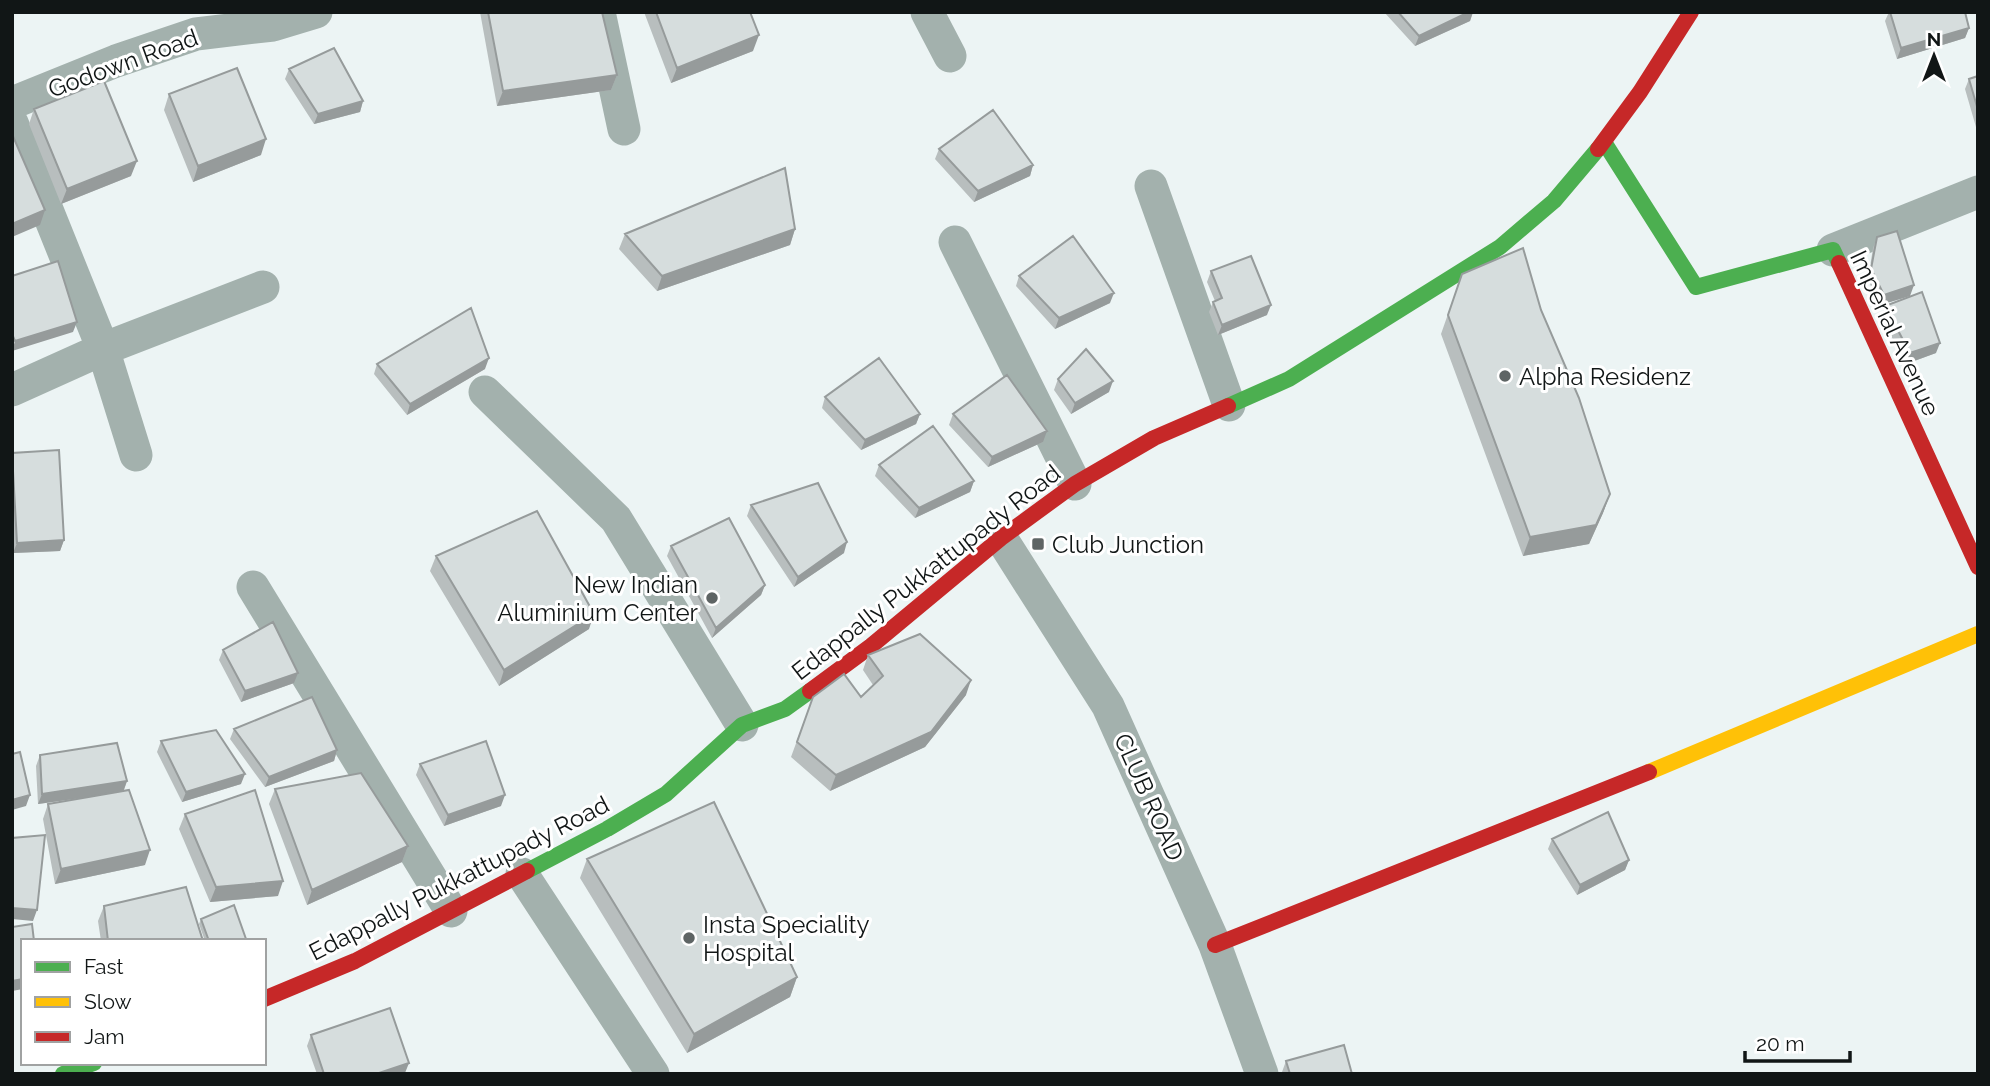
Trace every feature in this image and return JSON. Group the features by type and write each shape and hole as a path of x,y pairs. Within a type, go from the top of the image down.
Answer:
{"main road":[{"name":"Edappally Pukkattupady Road","path":"266,998 355,961 607,829 666,794 742,725 785,709 871,646 1001,538 1075,484 1154,438 1289,379 1500,247 1554,201 1604,142 1640,92 1691,12"},
{"name":"Imperial Avenue","path":"1604,142 1696,287 1833,250 1978,567"},
{"path":"1215,945 1613,787 1978,634"},
{"path":"63,1074 88,1065"}],"street":[{"name":"Godown Road","path":"12,103 116,61 196,34 273,25 316,12"},
{"path":"599,12 624,129"},
{"path":"927,12 950,56"},
{"path":"12,123 103,349 136,455"},
{"path":"1151,186 1229,405"},
{"path":"1833,250 1978,192"},
{"path":"955,242 1075,484"},
{"path":"12,390 103,349 263,287"},
{"path":"485,392 616,519 742,725"},
{"name":"CLUB ROAD","path":"1001,538 1108,706 1215,945 1262,1074"},
{"path":"253,587 451,911"},
{"path":"522,874 653,1074"}],"building":[{"path":"488,12 602,12 617,75 503,91"},
{"path":"656,12 750,12 759,35 677,68"},
{"path":"1398,12 1469,12 1419,36"},
{"path":"1890,12 1965,12 1969,28 1901,48"},
{"path":"334,48 363,101 318,114 289,69"},
{"path":"237,68 266,139 198,166 169,94"},
{"path":"1978,76 1978,110 1969,79"},
{"path":"104,81 137,161 67,189 34,109"},
{"path":"993,110 1033,165 978,191 939,149"},
{"path":"12,134 45,210 12,224"},
{"path":"785,168 795,229 662,276 625,234"},
{"path":"1897,231 1914,285 1884,295 1871,269 1877,237"},
{"path":"1073,236 1114,293 1059,318 1019,276"},
{"name":"Alpha Residenz","path":"1523,248 1541,310 1579,398 1610,494 1596,525 1530,537 1448,315 1462,274"},
{"path":"1251,256 1271,305 1222,325 1213,302 1222,298 1211,271"},
{"path":"58,261 77,322 15,341 12,334 12,276"},
{"path":"1922,292 1940,343 1910,353 1885,306"},
{"path":"471,308 489,358 410,404 377,364"},
{"path":"1086,349 1113,381 1075,403 1058,379"},
{"path":"879,358 920,414 865,440 825,397"},
{"path":"1007,375 1047,431 992,457 953,414"},
{"path":"933,426 974,481 919,508 879,465"},
{"path":"59,450 64,540 17,543 12,453"},
{"path":"818,483 847,542 798,577 751,505"},
{"path":"537,511 594,614 504,670 436,556"},
{"path":"729,518 765,585 716,628 671,546"},
{"path":"273,622 298,673 245,691 223,650"},
{"path":"920,634 971,680 931,732 836,775 797,742 813,697 844,674 861,697 883,676 868,655"},
{"path":"312,697 337,750 269,777 234,729"},
{"path":"216,730 245,774 186,792 161,741"},
{"path":"486,741 505,795 448,815 420,764"},
{"path":"117,743 127,781 42,794 40,755"},
{"path":"20,752 30,795 12,800 12,754"},
{"path":"361,773 408,846 312,890 275,789"},
{"path":"129,790 150,850 61,869 48,804"},
{"path":"255,790 283,881 216,887 185,814"},
{"name":"Insta Speciality Hospital","path":"714,802 797,977 694,1034 587,859"},
{"path":"1608,812 1629,860 1580,885 1552,839"},
{"path":"45,835 37,910 12,908 12,838"},
{"path":"186,887 202,939 108,939 104,906"},
{"path":"234,905 246,939 208,939 201,919"},
{"path":"32,924 34,939 21,939 21,979 12,981 12,927"},
{"path":"390,1008 409,1063 376,1074 324,1074 311,1035"},
{"path":"1344,1045 1352,1074 1290,1074 1286,1061"}],"traffic: fast":[{"path":"1604,142 1696,287 1833,250 1839,263"},
{"path":"1228,406 1289,379 1500,247 1554,201 1598,149"},
{"path":"527,871 666,794 742,725 785,709 810,691"},
{"path":"63,1074 88,1065"}],"traffic: slow":[{"path":"1649,772 1978,634"}],"traffic: jam":[{"path":"1598,149 1640,92 1691,12"},
{"path":"1839,263 1978,567"},
{"path":"810,691 871,646 1001,538 1075,484 1154,438 1228,406"},
{"path":"1215,945 1649,772"},
{"path":"266,998 355,961 527,871"}],"place":[{"name":"Alpha Residenz","path":"1505,376"},
{"name":"Club Junction","path":"1038,544"},
{"name":"New Indian Aluminium Center","path":"712,598"},
{"name":"Insta Speciality Hospital","path":"689,938"}]}
